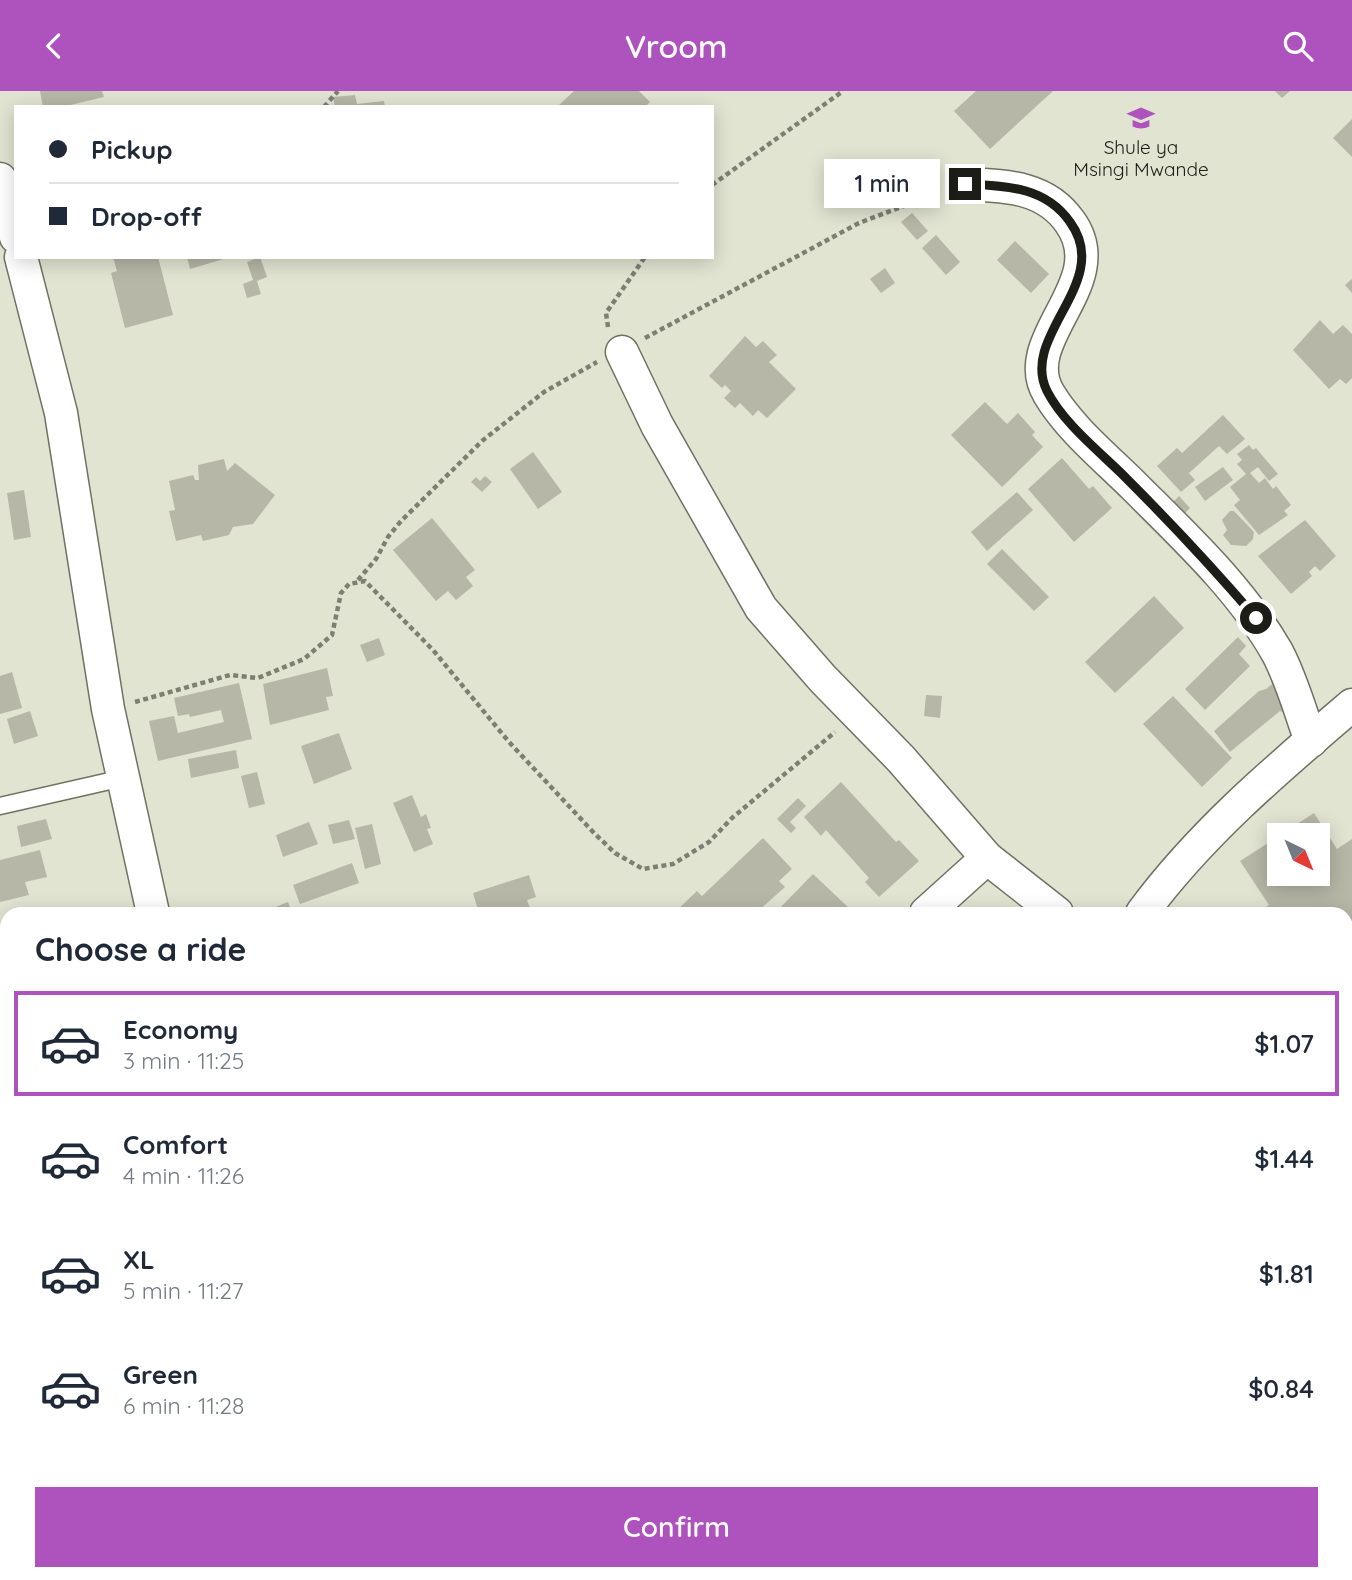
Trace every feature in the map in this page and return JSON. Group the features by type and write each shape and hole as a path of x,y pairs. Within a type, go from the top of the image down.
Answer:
{"street":[{"path":"0,179 14,230"},
{"path":"965,184 1008,187 1035,193 1061,209 1081,237 1080,274 1041,366 1048,392 1075,427 1194,546 1256,618 1289,679 1311,741"},
{"path":"22,259 61,413 85,578 108,709 152,907"},
{"path":"622,352 657,425 761,608 987,859 1049,907"},
{"path":"1147,907 1177,867 1352,705"},
{"path":"933,907 987,859"}],"lane":[{"path":"0,806 123,778"}],"path":[{"path":"326,105 338,91"},
{"path":"714,184 843,91"},
{"path":"108,709 230,675 258,678 304,659 332,635 341,593 376,559 401,521 497,428 544,392 583,368 622,352 692,311 859,223 965,184"},
{"path":"622,352 609,331 606,313 644,259"},
{"path":"357,580 365,581 399,613 465,686 509,742 595,834 615,853 643,869 673,864 709,842 732,818 856,713"}],"building":[{"path":"40,91 102,91 104,97 70,105 43,105"},
{"path":"574,91 639,91 650,102 647,105 559,105"},
{"path":"976,91 1053,91 990,149 954,111"},
{"path":"1275,91 1290,91 1282,98"},
{"path":"355,95 357,104 384,101 385,105 335,105 333,97"},
{"path":"1352,119 1352,157 1333,138"},
{"path":"912,213 928,231 917,240 901,222"},
{"path":"936,235 960,262 946,275 922,248"},
{"path":"1015,241 1049,274 1031,293 997,260"},
{"path":"114,259 159,259 173,315 125,328 111,273 117,271"},
{"path":"188,259 224,259 190,269"},
{"path":"261,259 267,277 257,281 261,294 247,298 243,284 253,280 247,262"},
{"path":"885,268 895,283 881,293 870,279"},
{"path":"1352,279 1352,293 1345,285"},
{"path":"1320,320 1333,334 1343,325 1352,334 1352,378 1346,384 1340,379 1329,389 1293,350"},
{"path":"745,336 756,347 763,341 777,355 769,362 796,389 767,418 758,410 753,416 740,403 735,408 724,398 731,391 725,385 722,388 709,376"},
{"path":"985,402 1007,424 1018,413 1035,432 1032,435 1043,447 1002,487 951,435"},
{"path":"1223,415 1245,439 1227,454 1219,446 1189,473 1195,480 1181,492 1157,466 1177,448 1182,453"},
{"path":"1249,445 1253,450 1256,448 1278,474 1269,481 1258,467 1250,473 1259,483 1265,478 1273,489 1276,486 1291,505 1284,511 1288,515 1259,535 1234,505 1240,500 1230,487 1246,474 1237,464 1242,460 1237,454"},
{"path":"533,452 562,492 538,509 510,469"},
{"path":"1062,458 1089,489 1093,486 1112,508 1074,542 1028,489"},
{"path":"224,459 227,471 235,463 275,495 253,524 233,527 229,535 203,541 201,535 176,541 169,511 175,510 169,481 193,475 195,480 199,480 198,465"},
{"path":"1223,467 1233,480 1205,501 1195,487"},
{"path":"485,476 492,482 482,492 471,482 476,477 480,481"},
{"path":"24,490 31,537 14,540 7,493"},
{"path":"1017,492 1033,510 987,551 971,532"},
{"path":"1179,496 1190,508 1181,517 1170,505"},
{"path":"1230,511 1234,511 1254,532 1253,539 1246,546 1231,545 1223,535 1227,530 1222,520"},
{"path":"432,518 475,570 466,577 473,586 456,600 448,591 436,601 393,550"},
{"path":"1305,520 1336,556 1320,571 1315,566 1309,572 1312,576 1291,594 1258,556"},
{"path":"1002,549 1049,597 1034,611 987,564"},
{"path":"1154,596 1184,628 1115,693 1085,662"},
{"path":"1238,637 1246,646 1239,654 1250,666 1205,710 1185,689"},
{"path":"379,638 385,655 367,662 360,645"},
{"path":"327,668 333,696 326,697 329,710 270,725 263,684"},
{"path":"12,672 22,708 0,714 0,676"},
{"path":"1282,676 1285,713 1280,711 1230,752 1214,731 1259,691 1266,689"},
{"path":"239,683 252,739 158,761 149,721 174,716 178,733 224,722 221,710 190,717 189,714 178,716 174,698"},
{"path":"926,695 942,696 940,718 924,716"},
{"path":"1173,696 1232,758 1202,787 1143,724"},
{"path":"30,711 38,736 14,744 7,719"},
{"path":"339,733 352,769 314,784 301,746"},
{"path":"236,750 239,768 191,778 188,759"},
{"path":"257,772 265,804 249,808 241,776"},
{"path":"841,782 896,842 899,840 919,861 879,897 865,882 869,878 826,830 821,836 804,817"},
{"path":"412,795 421,817 426,814 431,828 427,829 433,844 414,852 393,803"},
{"path":"798,798 806,806 790,822 796,828 791,833 777,819"},
{"path":"1314,813 1320,823 1299,823"},
{"path":"46,819 52,839 21,847 17,826"},
{"path":"349,820 355,839 333,844 328,825"},
{"path":"309,822 318,844 283,857 276,835"},
{"path":"372,824 381,864 365,869 355,828"},
{"path":"763,838 792,869 779,881 785,887 763,907 680,907 697,891 702,896"},
{"path":"1330,838 1337,849 1352,839 1352,907 1266,907 1269,905 1240,861 1267,844 1267,886 1330,886"},
{"path":"40,850 47,877 25,882 29,895 0,902 0,860"},
{"path":"352,863 359,883 300,904 293,885"},
{"path":"813,874 848,907 781,907"},
{"path":"529,875 536,897 527,900 530,907 477,907 473,893"},
{"path":"288,902 290,907 275,907"}],"place":[{"name":"Shule ya Msingi Mwande","path":"1141,118"}],"route":[{"path":"965,184 1008,187 1035,193 1061,209 1081,237 1083,254 1080,274 1041,366 1048,392 1075,427 1194,546 1256,618"}]}
